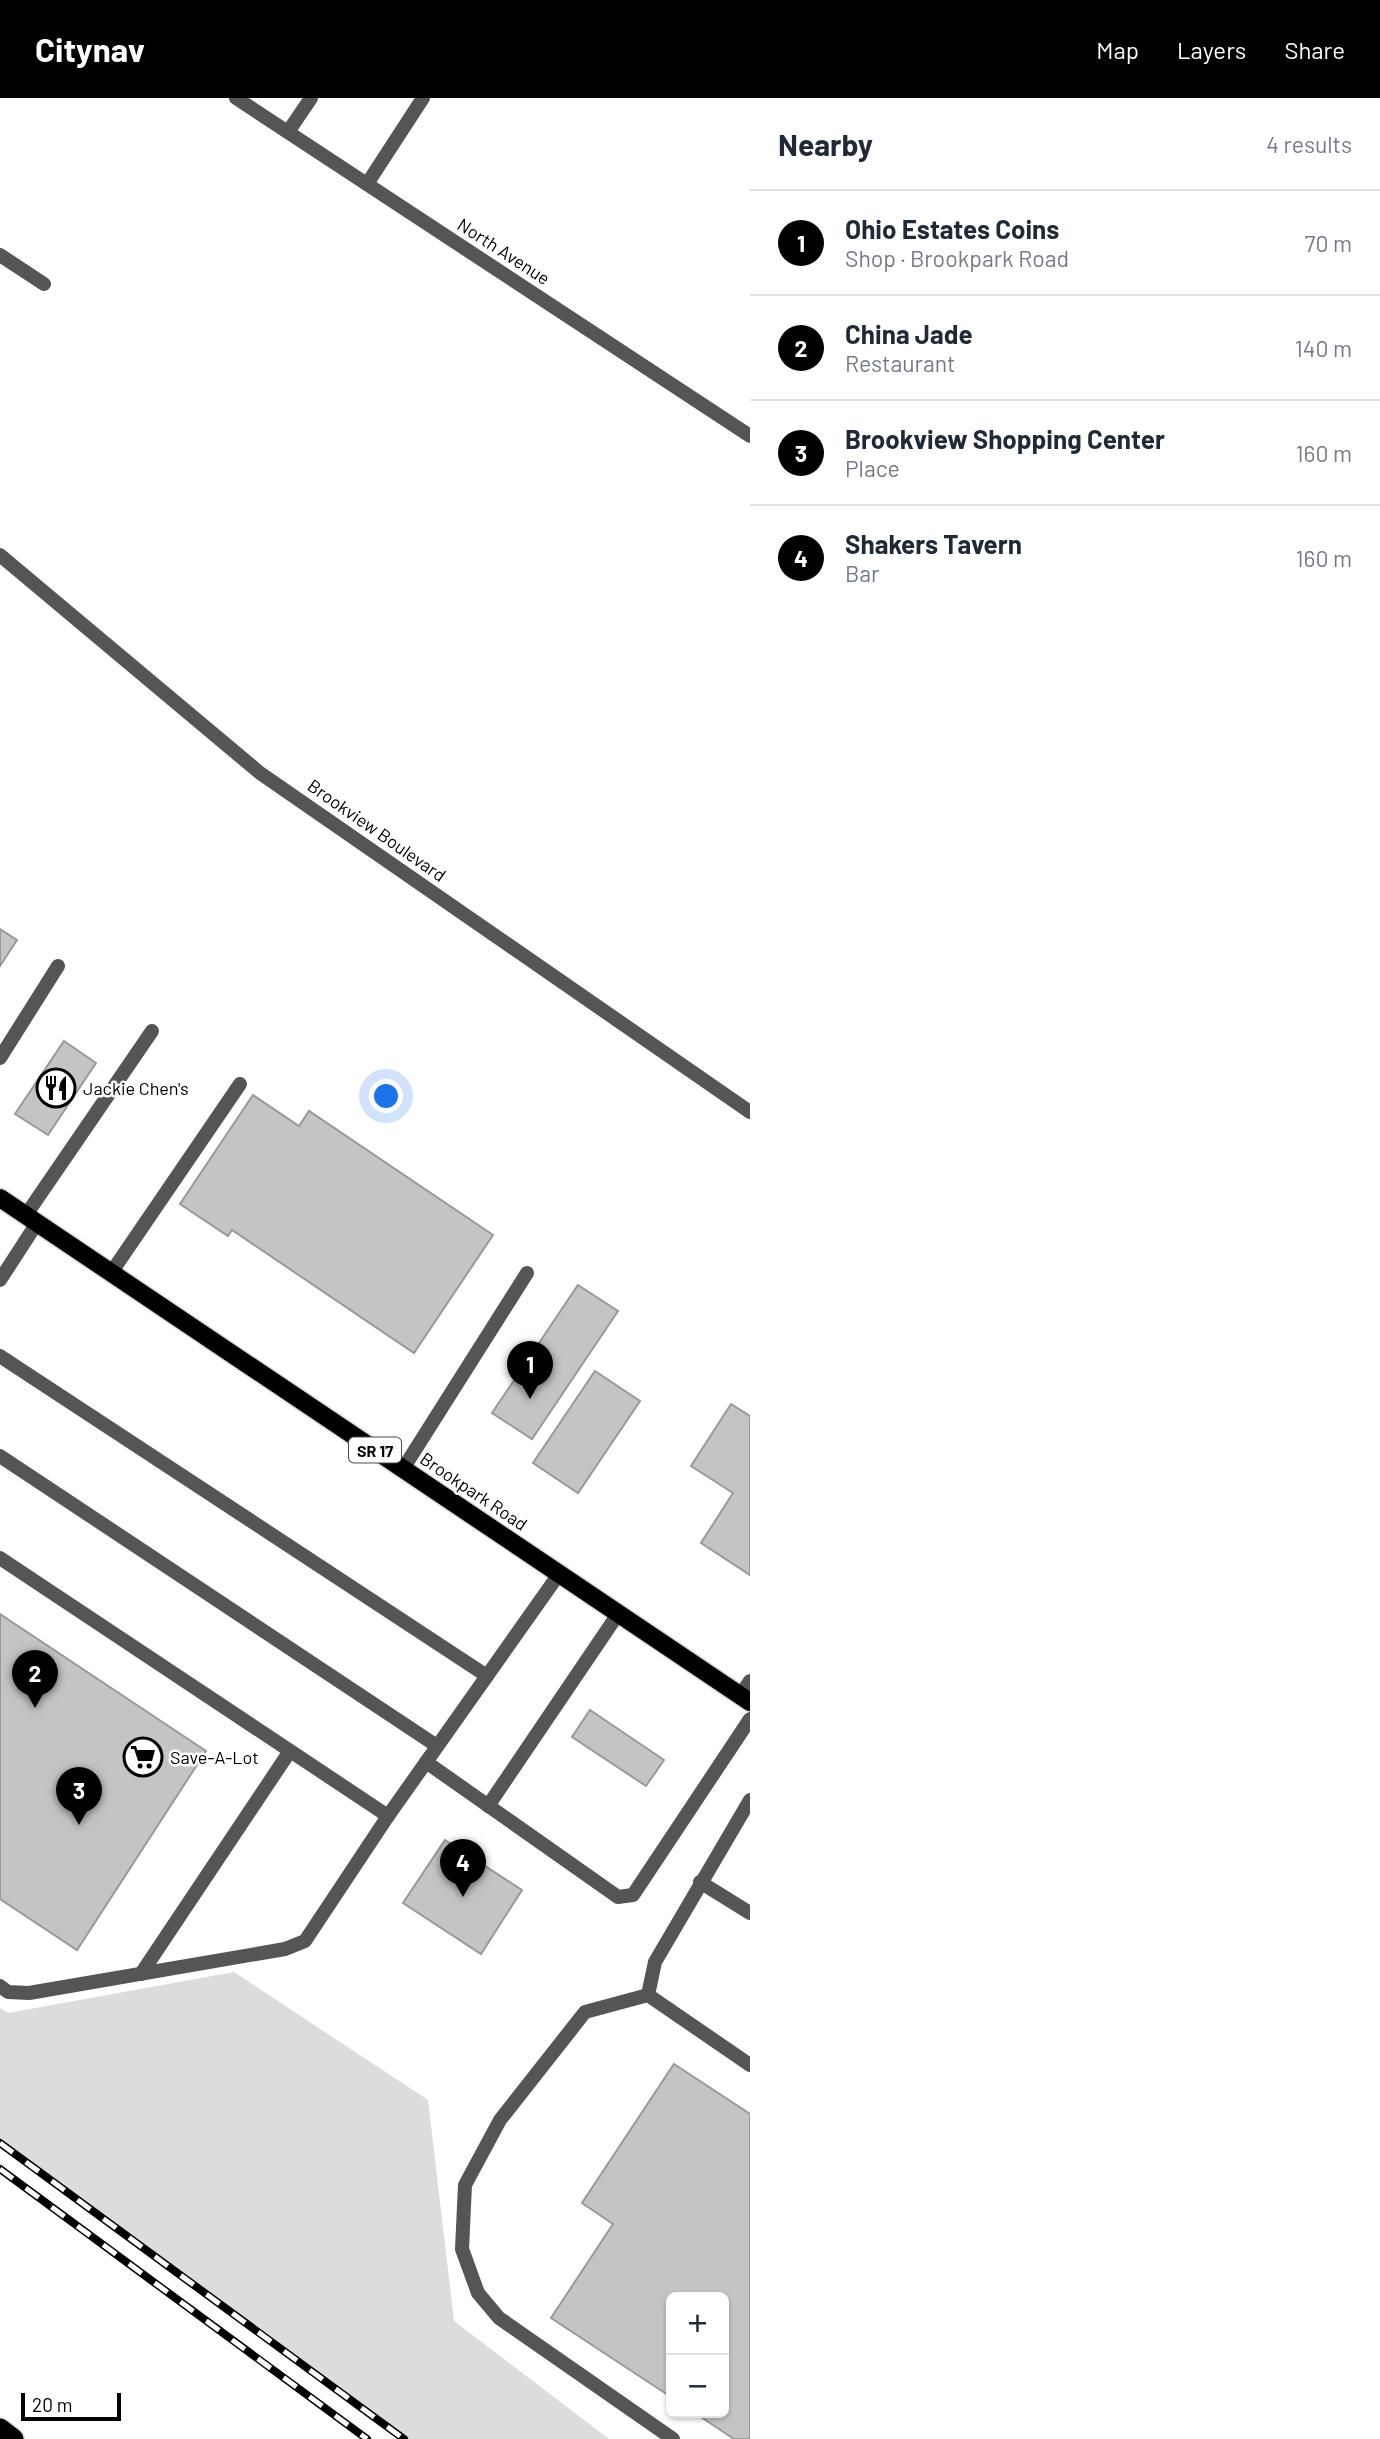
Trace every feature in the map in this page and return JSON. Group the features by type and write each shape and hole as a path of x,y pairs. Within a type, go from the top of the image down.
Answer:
{"highway":[{"path":"0,2429 13,2439"}],"main road":[{"name":"Brookpark Road","path":"0,1198 618,1614 747,1693"}],"street":[{"name":"North Avenue","path":"236,98 750,436"},
{"path":"288,132 311,98"},
{"path":"367,184 424,98"},
{"path":"0,255 44,284"},
{"name":"Brookview Boulevard","path":"0,555 260,773 750,1112"},
{"path":"0,1058 58,966"},
{"path":"0,1280 31,1219 152,1031"},
{"path":"111,1273 240,1084"},
{"path":"403,1469 527,1273"},
{"path":"0,1356 487,1676"},
{"path":"0,1456 437,1746"},
{"path":"0,1558 388,1816"},
{"path":"0,1986 8,1992 29,1993 285,1949 305,1941 388,1816 559,1574"},
{"path":"488,1805 618,1614"},
{"path":"426,1762 618,1897 633,1895 750,1719"},
{"path":"141,1974 290,1751"},
{"path":"648,1995 655,1962 750,1800"},
{"path":"700,1882 750,1913"},
{"path":"673,2439 499,2318 478,2293 462,2249 465,2185 500,2120 585,2012 648,1995 750,2065"}],"shaded area":[{"path":"234,1972 428,2100 454,2321 609,2439 404,2439 0,2143 0,2008 8,2013"}],"building":[{"path":"0,929 17,940 0,966"},
{"name":"Jackie Chen's","path":"64,1041 96,1063 48,1135 15,1114"},
{"path":"253,1095 299,1126 309,1111 493,1235 414,1353 232,1230 228,1236 180,1204"},
{"path":"578,1285 618,1311 532,1439 492,1413"},
{"path":"595,1371 640,1401 578,1493 533,1463"},
{"path":"731,1404 750,1416 750,1575 701,1543 733,1493 691,1466"},
{"path":"0,1614 206,1751 77,1950 0,1899"},
{"path":"590,1710 664,1760 646,1786 572,1737"},
{"path":"445,1840 522,1890 481,1954 403,1903"},
{"path":"674,2064 750,2114 750,2439 734,2439 702,2418 729,2418 729,2292 666,2292 666,2394 551,2318 613,2224 582,2203"}],"railway":[{"path":"0,2143 404,2439"},
{"path":"0,2169 367,2439"}],"place":[{"name":"Jackie Chen's","path":"56,1088"},
{"name":"Ohio Estates Coins","path":"530,1399"},
{"name":"China Jade","path":"35,1708"},
{"name":"Save-A-Lot","path":"143,1757"},
{"name":"Brookview Shopping Center","path":"79,1825"},
{"name":"Shakers Tavern","path":"463,1897"}]}
